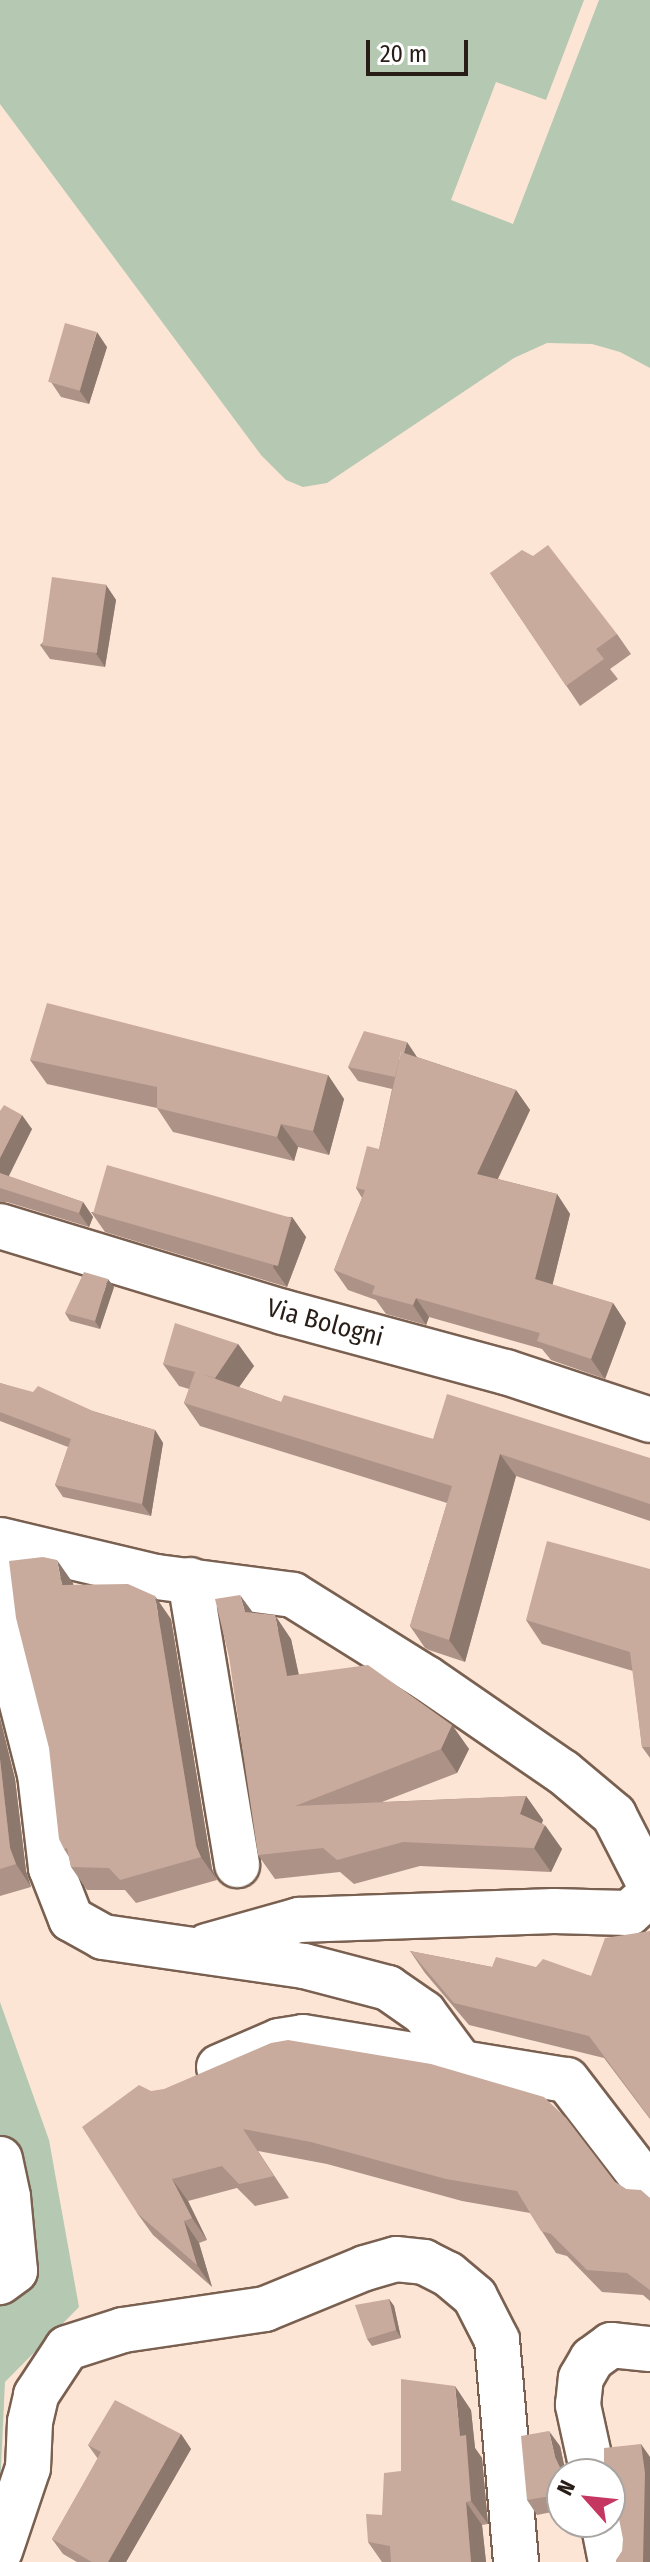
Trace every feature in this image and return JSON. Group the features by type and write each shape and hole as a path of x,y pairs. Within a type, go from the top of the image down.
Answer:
{"street":[{"name":"Via Bologni","path":"0,1226 283,1312 506,1372 650,1420"},
{"path":"0,1540 157,1577 293,1595 426,1678 563,1772 614,1815 650,1885"},
{"path":"190,1580 237,1865"},
{"path":"0,1584 7,1645 40,1774 51,1868 71,1919 103,1937 304,1966 388,1988 424,2013 461,2063"},
{"path":"193,1950 299,1920 554,1911 629,1913 650,1894"},
{"path":"183,2082 279,2041 303,2037 567,2080 650,2188"},
{"path":"0,2159 15,2271 0,2282"},
{"path":"0,2551 28,2468 30,2422 36,2395 67,2348 123,2330 265,2309 365,2268 396,2259 424,2262 448,2274 475,2297 497,2340 516,2562"},
{"path":"590,2458 578,2405 581,2378 592,2359 611,2345 650,2349"},
{"path":"606,2538 611,2562"}],"green space":[{"path":"0,0 584,0 546,100 496,82 451,200 513,224 599,0 650,0 650,368 620,352 592,344 547,343 514,358 327,483 303,487 286,480 261,455 0,104"},
{"path":"0,2002 49,2140 79,2307 5,2382 0,2488"}],"building":[{"path":"65,323 97,332 80,391 48,382"},
{"path":"548,545 617,634 596,649 604,659 566,686 490,573 522,550 533,556"},
{"path":"52,577 106,585 97,653 42,645"},
{"path":"47,1003 328,1075 313,1131 281,1124 277,1137 157,1108 157,1087 30,1060"},
{"path":"364,1031 407,1042 404,1053 401,1052 395,1077 348,1067"},
{"path":"401,1052 516,1090 477,1174 557,1194 535,1279 613,1303 591,1359 537,1341 540,1333 416,1298 413,1305 372,1294 375,1286 334,1270 365,1190 356,1188 367,1146 379,1149"},
{"path":"4,1105 22,1115 0,1158 0,1111"},
{"path":"107,1165 292,1218 278,1266 93,1213"},
{"path":"0,1173 83,1202 79,1213 0,1188"},
{"path":"84,1272 108,1279 95,1321 65,1313"},
{"path":"175,1323 238,1344 215,1378 202,1374 281,1402 284,1395 433,1439 447,1394 650,1458 650,1504 500,1454 449,1640 413,1628 410,1626 452,1486 184,1403 195,1372 163,1364"},
{"path":"0,1383 33,1392 38,1386 93,1411 155,1430 142,1504 55,1485 71,1439 0,1412"},
{"path":"547,1541 650,1569 650,1747 642,1747 630,1652 526,1620"},
{"path":"43,1557 57,1560 62,1585 128,1584 155,1596 196,1846 201,1857 120,1880 109,1868 71,1867 67,1848 64,1849 59,1839 49,1748 16,1618 9,1561"},
{"path":"240,1595 245,1612 275,1615 287,1676 368,1665 452,1725 441,1749 295,1806 526,1796 520,1814 545,1825 534,1848 403,1842 337,1860 323,1848 258,1855 229,1657 215,1599"},
{"path":"0,1759 10,1848 16,1864 0,1869"},
{"path":"650,1931 650,2118 589,2036 454,2003 410,1951 492,1967 496,1957 536,1967 543,1959 591,1976 605,1938"},
{"path":"288,2040 431,2064 544,2097 566,2118 615,2182 626,2189 641,2190 650,2198 650,2290 627,2273 587,2270 551,2234 541,2231 517,2191 446,2179 311,2142 243,2129 274,2176 239,2184 222,2166 172,2179 192,2218 184,2221 197,2265 137,2213 82,2127 139,2085 151,2091 164,2089 271,2043"},
{"path":"389,2299 396,2330 367,2339 355,2305"},
{"path":"401,2379 455,2386 460,2436 466,2435 471,2501 466,2502 471,2562 391,2562 390,2546 368,2542 366,2514 382,2515 384,2473 401,2471"},
{"path":"115,2400 181,2434 108,2562 92,2562 52,2539 101,2452 88,2445"},
{"path":"549,2431 555,2458 546,2458 546,2497 527,2500 521,2436"},
{"path":"641,2444 645,2473 643,2562 616,2562 622,2551 623,2538 626,2538 626,2458 604,2458 604,2448"}]}
